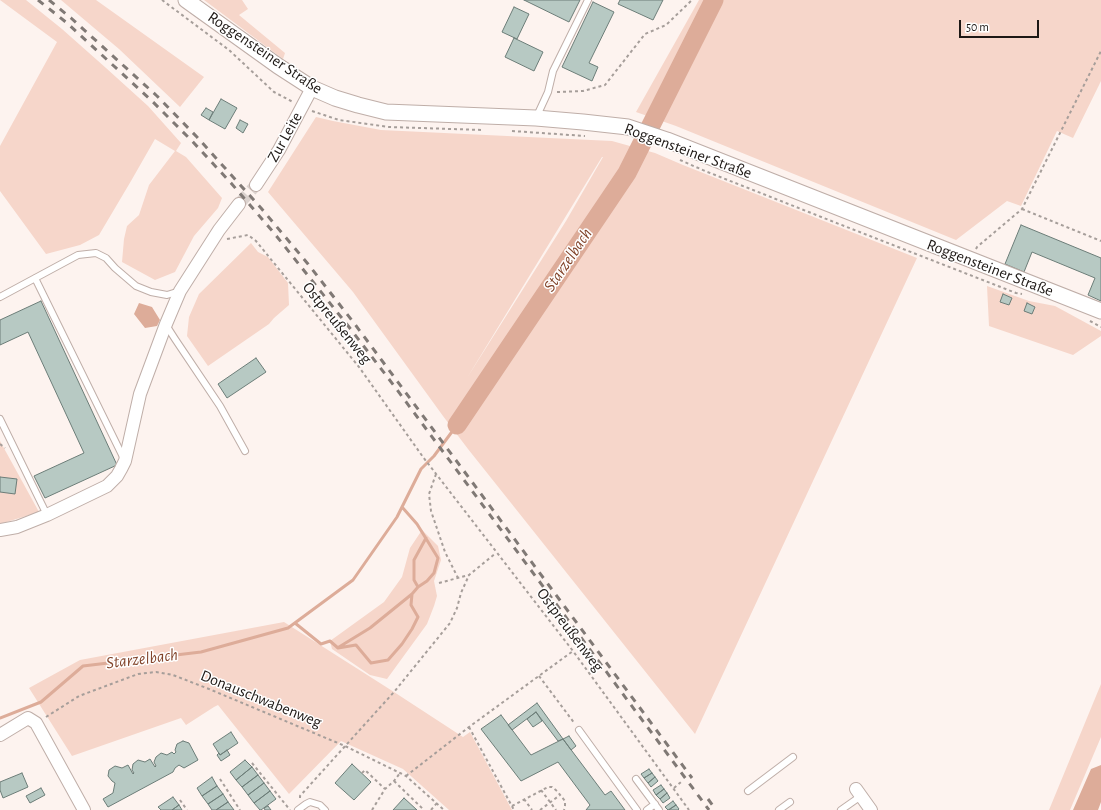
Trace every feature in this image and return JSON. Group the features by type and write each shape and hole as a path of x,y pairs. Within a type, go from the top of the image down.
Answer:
{"street":[{"name":"Roggensteiner Straße","path":"186,0 278,66 312,88 335,98 386,112 536,118 628,127 667,140 1101,311"},
{"name":"Zur Leite","path":"256,185 279,150 312,88"},
{"path":"0,530 17,526 47,515 107,486 121,469 140,394 180,291 219,230 239,204"},
{"path":"0,735 28,718 36,723 84,810"},
{"path":"859,792 872,810"}],"lane":[{"path":"536,118 548,92 553,71 588,0"},
{"path":"0,297 78,255 96,253 106,258 136,286 167,296 180,291"},
{"path":"35,278 124,461"},
{"path":"166,324 220,406 245,451"},
{"path":"0,418 47,515"},
{"path":"579,730 637,810"},
{"path":"748,791 793,757"},
{"path":"636,778 659,810"},
{"path":"841,810 859,792"},
{"path":"298,810 310,802 320,805 325,810"},
{"path":"779,810 790,802"},
{"path":"647,810 655,804"}],"path":[{"path":"162,0 230,50 274,92 302,107"},
{"path":"548,92 583,90 605,85 645,34 666,25 692,0"},
{"path":"972,261 977,247 1022,209 1101,51"},
{"path":"679,160 834,222 1016,293 1022,294"},
{"path":"1022,209 1101,240"},
{"name":"Ostpreußenweg","path":"219,230 224,239 248,235 256,241 359,367 423,457 573,651 690,810"},
{"path":"1084,319 1101,327"},
{"path":"436,474 429,494 431,511 445,552 458,578"},
{"path":"439,583 469,575 496,553"},
{"path":"298,810 300,796 394,692 450,623 469,575"},
{"path":"406,776 469,727 573,651"},
{"name":"Donauschwabenweg","path":"36,723 78,696 138,674 156,672 173,675 345,746 400,773 406,776 444,810"},
{"path":"539,676 579,730"},
{"path":"469,727 514,810"},
{"path":"252,763 290,810"},
{"path":"362,773 365,770 386,789"},
{"path":"372,810 386,789 400,773"},
{"path":"220,779 240,810"},
{"path":"394,781 424,810"},
{"path":"673,788 681,782"},
{"path":"512,806 541,790 552,787 565,801 564,810"},
{"path":"541,790 556,810"},
{"path":"540,810 560,795"},
{"path":"524,799 532,810"},
{"path":"180,800 187,810"},
{"path":"431,810 437,803"}],"shaded area":[{"path":"0,0 26,0 62,29 106,68 148,106 181,143 176,151 186,157 222,198 218,208 194,236 175,272 155,280 122,262 127,226 139,215 149,185 175,151 155,139 99,235 80,245 46,254 0,191 0,146 57,42"},
{"path":"61,0 96,0 204,77 180,107 119,49"},
{"path":"204,0 242,0 248,9 239,15 285,53 283,59"},
{"path":"699,0 1101,0 1101,81 1073,138 1057,131 1021,206 1007,201 956,240 676,126 636,112"},
{"path":"316,117 381,130 612,141 655,153 917,258 695,734 468,449 353,292 268,192","holes":["603,157 566,221 467,378"]},
{"path":"251,243 258,252 268,257 288,283 289,305 269,324 208,366 187,336 189,317 199,294"},
{"path":"987,286 1029,301 1055,306 1101,331 1101,336 1073,355 989,326"},
{"path":"139,303 152,307 160,320 157,326 145,328 134,314"},
{"path":"0,441 39,512 0,524"},
{"path":"422,530 438,546 441,560 434,581 437,596 434,606 427,624 387,679 370,675 332,649 330,641 384,602 402,577 410,548"},
{"path":"284,622 463,737 470,732 512,810 449,810 403,769 341,741 289,794 218,705 186,725 181,718 72,756 29,688 80,660"},
{"path":"1101,684 1101,737 1070,810 1049,810"},
{"path":"1101,765 1101,802 1098,810 1073,810 1091,769"}],"building":[{"path":"524,0 580,0 569,22"},
{"path":"620,0 663,0 653,20 618,4"},
{"path":"593,2 614,12 589,63 598,67 592,81 562,67"},
{"path":"514,7 529,14 517,39 502,32"},
{"path":"514,38 543,52 534,71 505,57"},
{"path":"221,99 237,108 225,129 209,120"},
{"path":"206,108 213,112 209,120 201,115"},
{"path":"240,120 248,124 243,133 236,128"},
{"path":"1021,225 1101,258 1101,301 1088,295 1095,278 1032,252 1024,272 1005,264"},
{"path":"1003,294 1012,298 1009,305 1000,302"},
{"path":"41,301 117,465 45,498 34,476 84,453 28,332 0,345 0,320"},
{"path":"1027,303 1035,307 1032,314 1024,311"},
{"path":"256,358 266,372 227,398 218,384"},
{"path":"0,477 17,479 15,494 0,492"},
{"path":"537,703 563,739 558,741 536,712 512,730 508,725"},
{"path":"536,712 542,721 533,727 527,719"},
{"path":"501,715 531,755 563,739 605,795 611,791 625,810 586,810 590,805 558,762 521,781 481,729"},
{"path":"231,732 238,743 220,755 213,744"},
{"path":"569,736 576,746 571,750 563,739"},
{"path":"183,741 189,743 198,760 184,768 179,765 173,772 108,807 103,799 113,793 115,783 108,776 109,770 115,766 122,768 128,765 133,774 133,764 138,760 145,762 150,759 155,767 154,762 156,757 161,753 167,755 172,752 174,754 176,752 175,750 177,744"},
{"path":"227,750 230,755 221,761 217,755 219,753 220,755"},
{"path":"245,760 252,767 236,780 230,772"},
{"path":"352,764 371,782 354,800 335,783"},
{"path":"252,767 258,775 242,787 236,780"},
{"path":"649,769 652,773 644,778 641,774"},
{"path":"22,773 28,787 3,798 0,790 0,782"},
{"path":"652,773 655,777 648,783 644,778"},
{"path":"258,775 264,783 248,795 242,787"},
{"path":"212,777 217,786 202,796 197,788"},
{"path":"655,777 658,781 651,787 648,783"},
{"path":"264,783 270,791 254,803 248,795"},
{"path":"661,785 664,789 656,795 653,790"},
{"path":"217,786 223,794 208,804 202,796"},
{"path":"41,788 45,795 30,803 26,796"},
{"path":"664,789 667,793 660,799 656,795"},
{"path":"270,791 276,799 260,810 254,803"},
{"path":"667,793 670,798 663,803 660,799"},
{"path":"223,794 228,802 216,810 212,810 208,804"},
{"path":"173,797 179,805 172,810 161,810 158,807"},
{"path":"404,798 417,810 393,810"},
{"path":"673,801 676,805 668,810 665,807"},
{"path":"228,802 234,810 216,810"},
{"path":"179,805 182,810 172,810"},
{"path":"676,805 679,809 678,810 669,810"},
{"path":"268,806 271,810 265,810 264,808"}],"waterway":[{"name":"Starzelbach","path":"457,425 627,173 714,0"},
{"name":"Starzelbach","path":"0,718 41,702 83,666 201,652 288,628 353,580 397,517 421,469 434,456 457,425"},
{"name":"Starzelbach","path":"295,623 321,644 330,641 338,648 356,645 371,663 388,660 402,644 418,617 411,605 412,594 434,573 438,558 417,524 402,507"},
{"name":"Starzelbach","path":"418,587 414,580 414,560 426,538"},
{"name":"Starzelbach","path":"339,647 370,628 412,594"}],"tunnel":[{"path":"239,204 256,185"}],"railway":[{"path":"38,0 67,23 152,101 231,183 274,233 395,387 709,810"},
{"path":"49,0 157,96 197,137 261,208 308,264 354,323 692,778"},
{"path":"708,799 716,810"}]}
